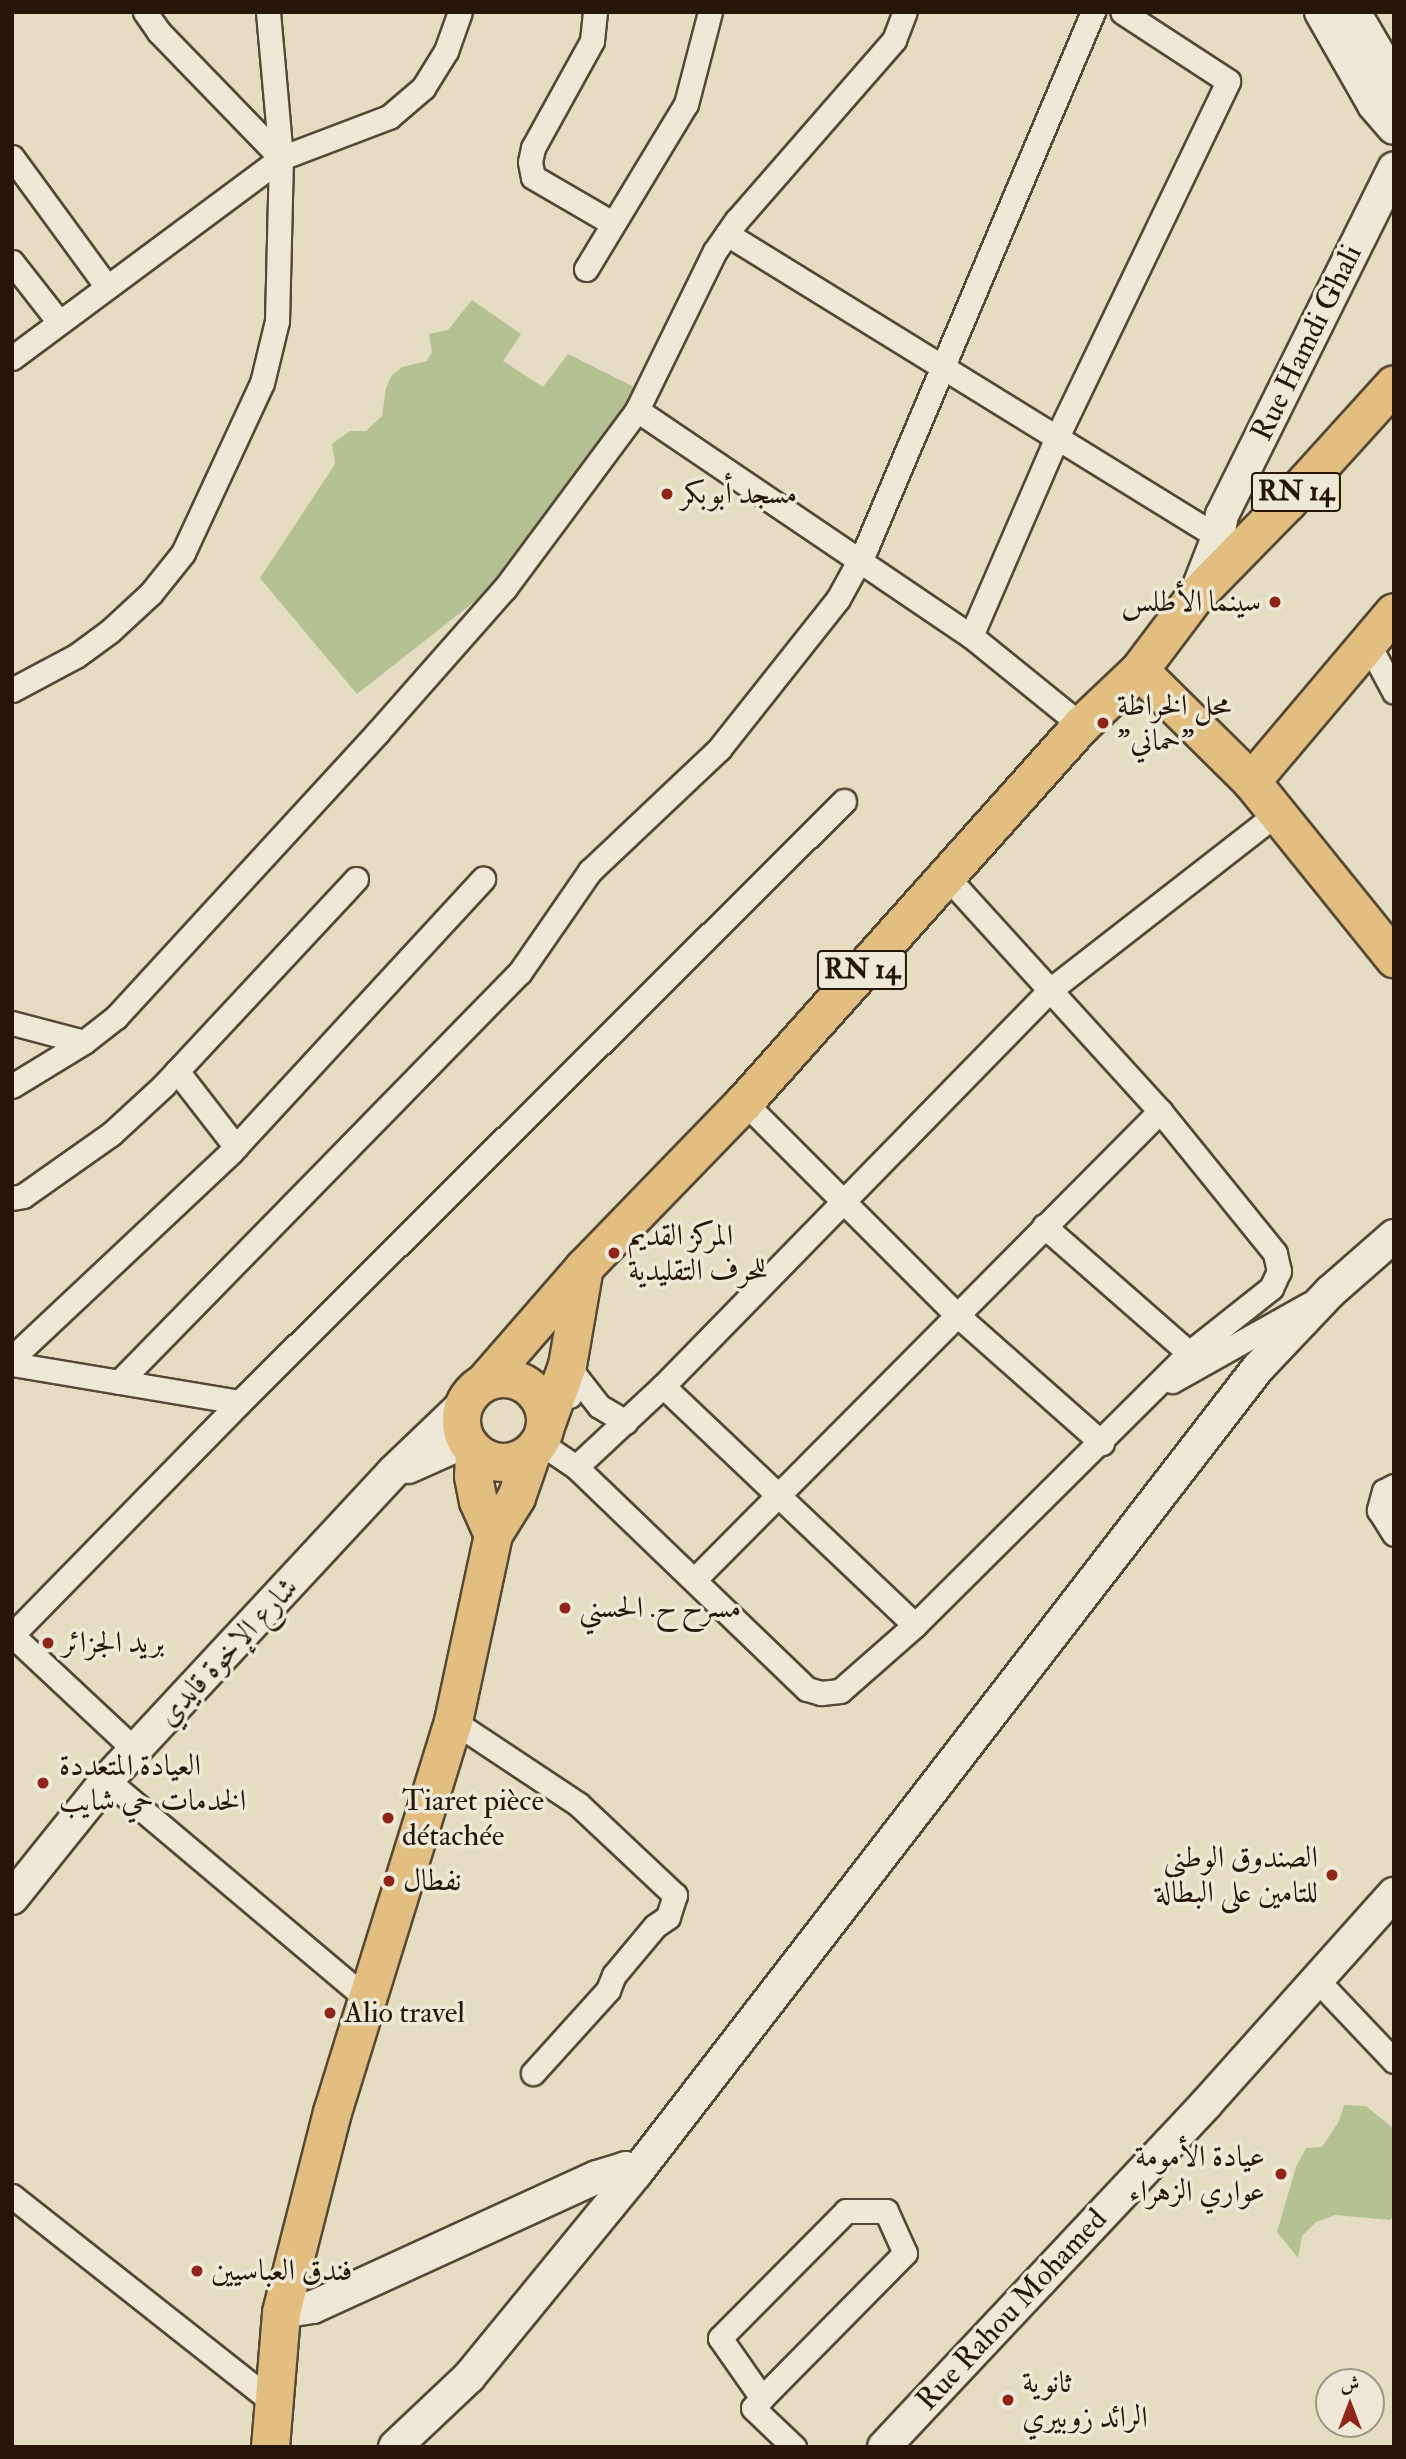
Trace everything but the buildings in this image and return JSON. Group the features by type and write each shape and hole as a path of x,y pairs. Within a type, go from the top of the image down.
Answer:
{"main road":[{"name":"RN 14","path":"471,1420 584,1267 744,1102 1081,725 1139,670 1194,597 1287,502 1394,384"},
{"path":"1251,780 1394,612"},
{"path":"1139,670 1251,780 1394,958"},
{"path":"270,2447 281,2312 332,2112 453,1721 493,1534 516,1497 539,1440 550,1380 584,1267"},
{"path":"493,1534 478,1501 473,1476 471,1420 506,1377 550,1380"},
{"path":"471,1420 496,1462 509,1462 539,1440"}],"street":[{"path":"145,12 159,32 281,158"},
{"path":"12,690 66,662 110,631 151,593 183,553 262,383 277,321 281,158 268,12"},
{"path":"13,356 281,158 389,117 423,88 446,51 460,12"},
{"path":"595,12 592,41 533,148 530,162 533,177 612,223"},
{"path":"586,270 686,104 710,12"},
{"path":"12,1086 84,1042 116,1017 505,588 638,410 715,251 894,40 905,12"},
{"path":"119,1382 520,972 590,871 719,748 838,599 859,561 943,369 1093,12"},
{"path":"971,636 1057,438 1228,81 1122,12"},
{"path":"1321,12 1374,105 1394,128"},
{"path":"1354,12 1389,72 1394,86"},
{"path":"12,157 107,287"},
{"name":"Rue Hamdi Ghali","path":"1194,597 1218,537 1222,515 1394,168"},
{"path":"727,234 1218,537"},
{"path":"12,262 59,322"},
{"path":"638,410 971,636 1081,725"},
{"path":"1368,643 1394,692"},
{"path":"136,1751 12,1635 240,1402 844,802"},
{"path":"576,1467 663,1386 1050,989 1276,814"},
{"path":"539,1440 576,1467 807,1689 821,1693 840,1691 915,1625 1102,1443 1189,1353 1271,1287 1279,1271 1275,1253 1160,1111 946,876"},
{"path":"12,1198 23,1196 111,1134 177,1071 356,878"},
{"path":"12,1358 236,1147 483,879"},
{"path":"12,1023 84,1042"},
{"path":"177,1071 236,1147"},
{"path":"744,1102 956,1314 1102,1443"},
{"path":"695,1579 1160,1111"},
{"path":"1044,1226 1189,1353"},
{"path":"394,2447 469,2377 636,2173 1258,1368 1330,1292 1394,1236"},
{"path":"1162,1382 1176,1381 1330,1292"},
{"path":"12,1364 240,1402"},
{"path":"550,1380 626,1422"},
{"path":"663,1386 915,1625"},
{"name":"شارع الإخوة قايدي","path":"13,1895 107,1780 393,1472 430,1459 471,1420"},
{"path":"1394,1486 1384,1490 1379,1510 1394,1534"},
{"path":"453,1721 578,1804 675,1895 668,1917 655,1926 614,1975 608,1990 533,2073"},
{"path":"107,1780 368,1999"},
{"name":"Rue Rahou Mohamed","path":"884,2447 1318,1981 1394,1894"},
{"path":"1318,1981 1394,2061"},
{"path":"281,2312 313,2307 597,2177 626,2168 636,2173"},
{"path":"12,2196 273,2402"},
{"path":"762,2398 720,2338 846,2211 886,2211 905,2253 753,2408 794,2447"}],"green space":[{"path":"472,300 521,334 503,361 543,387 568,354 638,389 502,580 357,694 260,578 335,464 332,444 350,431 366,431 382,416 386,388 392,375 402,367 427,361 432,352 429,334 448,330"},
{"path":"1344,2105 1366,2106 1394,2129 1394,2215 1390,2220 1335,2215 1316,2222 1302,2236 1298,2258 1277,2232 1296,2167 1306,2148 1322,2147 1339,2121"}],"place":[{"name":"مسجد أبوبكر","path":"667,494"},
{"name":"سينما الأطلس","path":"1275,602"},
{"name":"محل الخراطة \"حماني\"","path":"1103,723"},
{"name":"المركز القديم للحرف التقليدية","path":"614,1253"},
{"name":"مسرح ح. الحسني","path":"565,1608"},
{"name":"بريد الجزائر","path":"48,1643"},
{"name":"العيادة المتعددة الخدمات حي شايب","path":"43,1783"},
{"name":"Tiaret pièce détachée","path":"388,1818"},
{"name":"الصندوق الوطني للتامين على البطالة","path":"1332,1875"},
{"name":"نفطال","path":"389,1881"},
{"name":"Alio travel","path":"330,2013"},
{"name":"عيادة الأمومة عواري الزهراء","path":"1281,2174"},
{"name":"فندق العباسيين","path":"197,2271"},
{"name":"ثانوية الرائد زوبيري","path":"1008,2400"}]}
